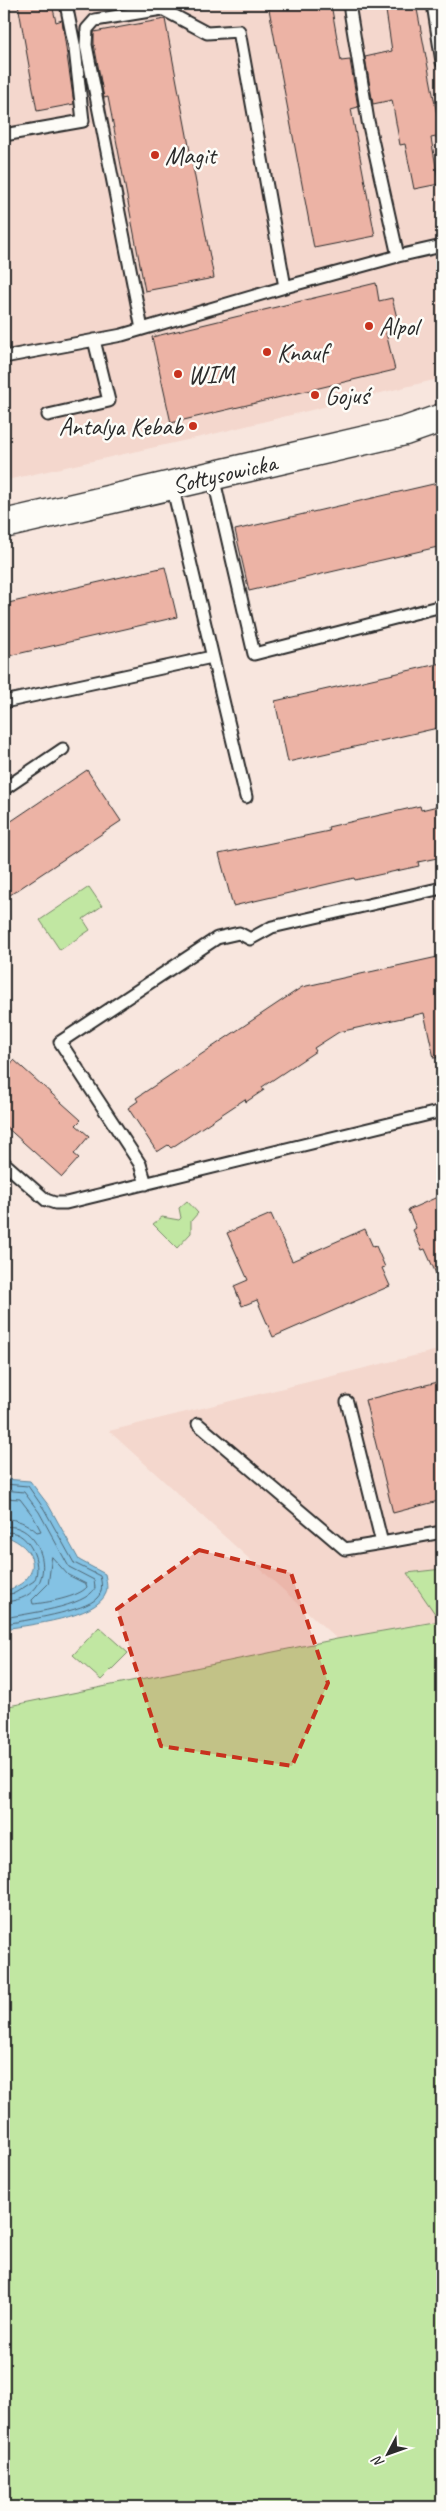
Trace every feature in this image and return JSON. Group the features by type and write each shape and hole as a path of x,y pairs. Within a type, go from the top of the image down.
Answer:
{"street":[{"name":"Sołtysowicka","path":"6,520 213,476 405,431 442,418"}],"lane":[{"path":"4,135 83,121 75,49 66,4"},
{"path":"349,4 368,121 398,256"},
{"path":"433,4 442,62"},
{"path":"142,329 86,45 87,28 96,20 162,9 207,33 239,31 285,286"},
{"path":"4,357 142,329 285,286 442,246"},
{"path":"48,415 109,401 94,340"},
{"path":"213,476 254,654 442,606"},
{"path":"172,485 246,797"},
{"path":"4,702 212,657"},
{"path":"4,788 63,749"},
{"path":"146,1184 140,1164 60,1042 217,938 238,933 250,939 272,926 442,888"},
{"path":"4,1163 38,1194 54,1203 146,1184 442,1111"},
{"path":"347,1402 382,1543"},
{"path":"198,1424 345,1549 442,1532"}],"highlighted area":[{"path":"199,1550 291,1573 328,1683 292,1766 161,1746 117,1609"}],"shaded area":[{"path":"4,4 442,4 442,378 205,436 7,480 4,461"},
{"path":"442,1349 442,1569 408,1573 441,1621 337,1639 109,1431"}],"green space":[{"path":"89,887 102,906 83,919 90,930 60,950 40,920"},
{"path":"187,1201 198,1213 191,1221 191,1233 177,1248 153,1224 162,1217 179,1220 181,1218 179,1208"},
{"path":"442,1569 442,2507 4,2507 4,1707 337,1639 440,1621 407,1573"},
{"path":"99,1627 128,1653 101,1680 73,1655"}],"water":[{"path":"4,1479 30,1481 49,1506 79,1560 105,1574 107,1591 100,1602 90,1609 61,1619 4,1629 4,1591 16,1587 25,1581 30,1574 32,1566 27,1550 8,1537 4,1539"}],"building":[{"path":"18,4 52,4 56,22 62,20 74,104 37,111"},
{"path":"268,4 331,4 341,61 350,60 358,107 351,109 375,236 314,248"},
{"path":"385,4 416,4 441,136 431,138 439,184 414,189 405,144 400,145 392,100 373,104 365,57 392,51"},
{"name":"Magit","path":"165,19 214,278 145,291 108,97 104,98 94,44 94,32"},
{"path":"376,283 379,301 392,298 400,330 386,333 395,370 171,423 152,337"},
{"path":"442,482 442,546 249,591 235,530"},
{"path":"165,567 177,617 4,657 4,604"},
{"path":"442,663 442,727 288,762 275,701"},
{"path":"87,770 121,821 4,899 4,826"},
{"path":"442,805 442,857 418,862 419,866 355,880 354,878 233,906 219,854 329,831 328,827 420,806 421,810"},
{"path":"442,956 442,1057 434,1058 424,1013 339,1032 314,1048 316,1051 262,1087 264,1090 246,1102 245,1099 171,1148 168,1145 157,1152 128,1108 138,1101 136,1098 302,987"},
{"path":"14,1060 81,1120 76,1125 89,1136 74,1154 79,1158 62,1177 4,1125 4,1072"},
{"path":"442,1195 442,1287 425,1249 422,1250 413,1230 416,1228 408,1210"},
{"path":"271,1214 292,1261 365,1229 373,1247 376,1246 385,1267 382,1268 390,1286 273,1337 257,1300 242,1306 234,1286 248,1280 227,1233"},
{"path":"442,1381 442,1500 393,1513 365,1400"}],"place":[{"name":"Magit","path":"155,155"},
{"name":"Alpol","path":"369,326"},
{"name":"Knauf","path":"267,352"},
{"name":"WIM","path":"178,374"},
{"name":"Gojuś","path":"315,395"},
{"name":"Antalya Kebab","path":"193,426"}]}
